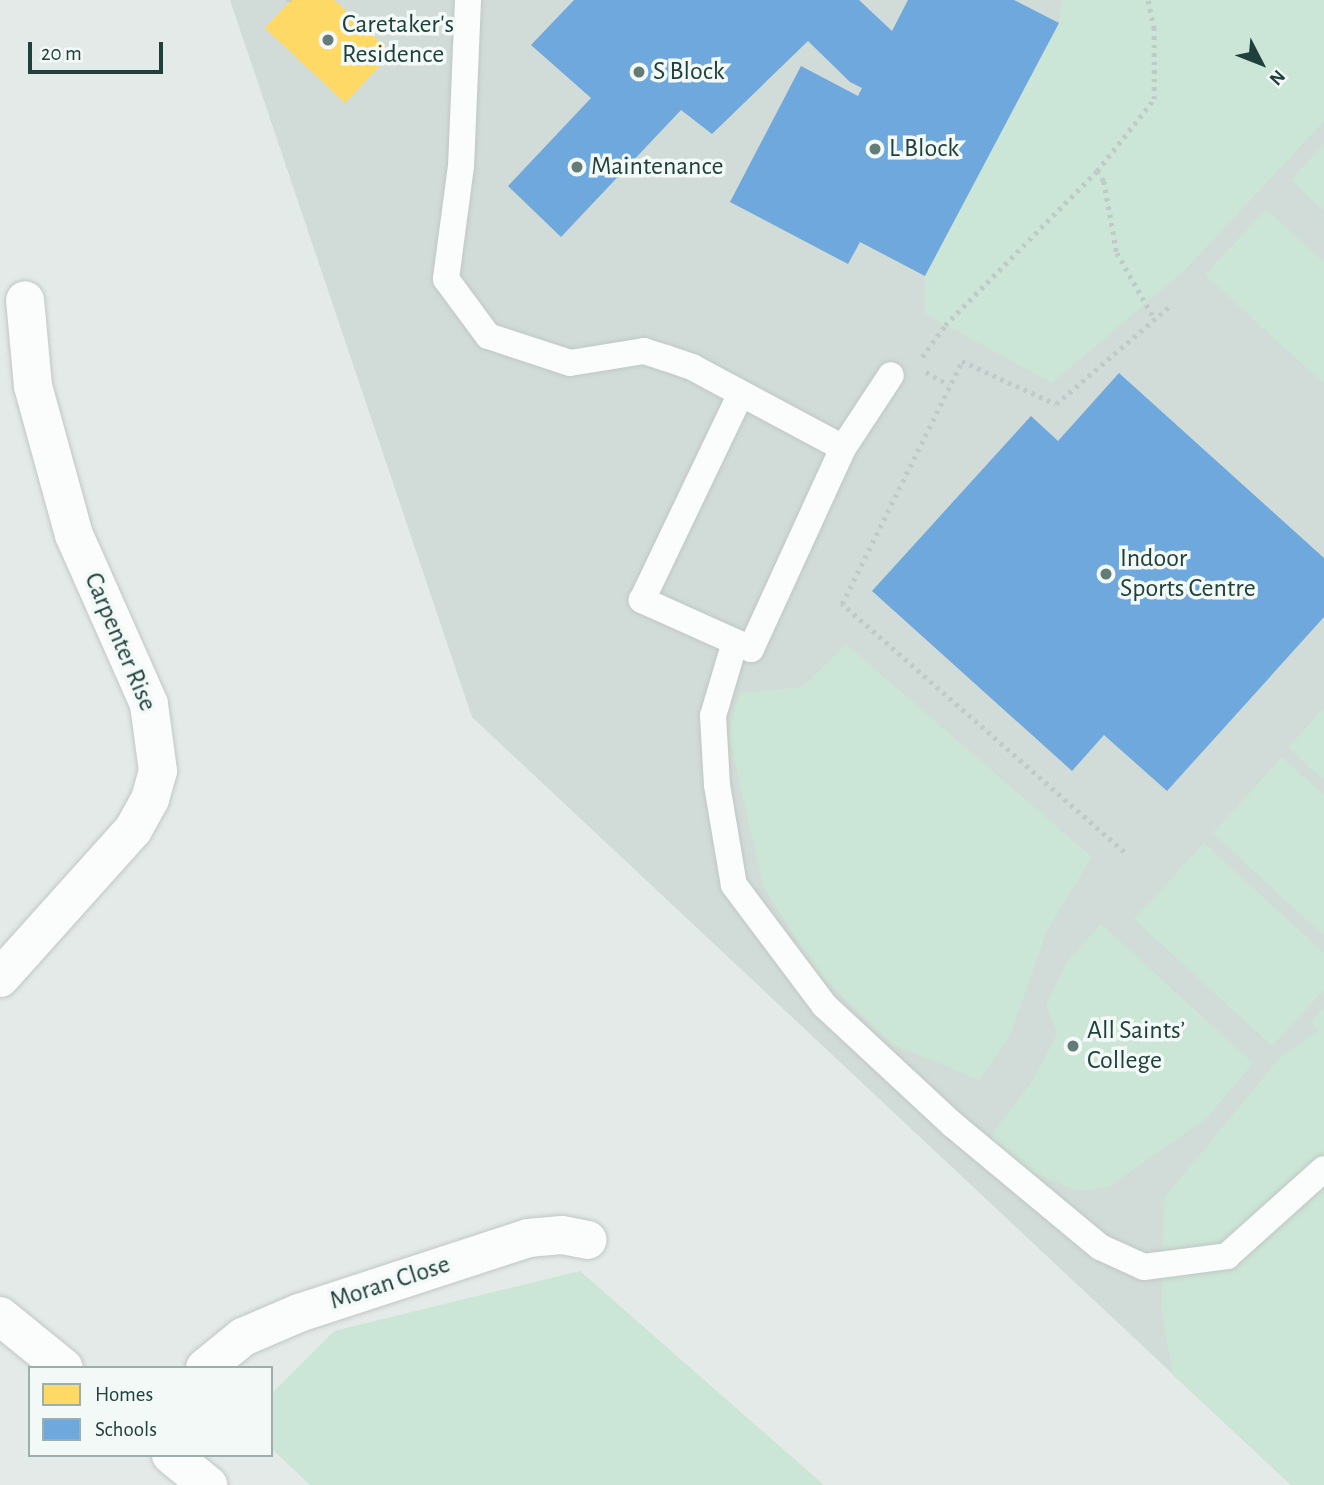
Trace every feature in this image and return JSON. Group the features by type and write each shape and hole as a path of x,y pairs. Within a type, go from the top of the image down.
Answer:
{"street":[{"name":"Carpenter Rise","path":"0,978 133,830 150,799 158,771 149,704 74,535 33,386 25,300"},
{"name":"Moran Close","path":"207,1366 243,1337 299,1313 528,1238 562,1235 588,1240"},
{"path":"0,1316 62,1366"},
{"path":"173,1457 208,1485"}],"lane":[{"path":"468,0 461,166 446,279 488,336 570,363 644,351 692,367 843,448"},
{"path":"741,393 642,600 751,649 843,448 891,375"},
{"path":"736,642 713,716 717,785 733,885 824,1004 952,1124 1100,1247 1144,1267 1227,1256 1324,1169"}],"path":[{"path":"949,386 916,366 945,325 1097,170 1154,99 1154,29 1148,0"},
{"path":"1097,170 1104,181 1117,253 1154,320"},
{"path":"1124,852 842,604 962,361 1056,404 1170,306"}],"shaded area":[{"name":"All Saints’ College","path":"230,0 1324,0 1324,1485 1291,1485 472,717"}],"green space":[{"path":"1062,0 1324,0 1324,121 1185,270 1052,383 925,314 925,276 1059,23"},
{"path":"1324,144 1324,211 1291,180"},
{"path":"1266,209 1324,262 1324,384 1205,275"},
{"path":"846,644 1092,857 1046,932 1011,1034 979,1080 892,1044 817,972 763,886 728,732 740,693 802,687"},
{"path":"1324,708 1324,780 1288,747"},
{"path":"1282,757 1324,795 1324,936 1213,833"},
{"path":"1204,843 1324,953 1324,990 1272,1046 1134,919"},
{"path":"1101,924 1253,1063 1208,1117 1109,1187 1077,1191 1007,1161 990,1137 1033,1080 1057,1034 1046,1005 1068,960"},
{"path":"1324,1007 1324,1485 1291,1485 1173,1375 1161,1309 1164,1198 1281,1056 1319,1030 1311,1022"},
{"path":"580,1271 824,1485 310,1485 273,1450 273,1392 334,1331"}],"building: Homes":[{"name":"Caretaker's Residence","path":"291,0 334,0 392,53 345,103 265,28"}],"building: Schools":[{"path":"574,0 859,0 892,31 908,0 1014,0 1059,23 925,276 860,242 848,264 730,202 801,66 858,96 862,88 850,82 808,41 712,134 681,110 561,237 508,186 591,98 531,45"},
{"name":"Indoor Sports Centre","path":"1119,373 1324,558 1324,617 1167,791 1104,735 1072,771 872,591 1031,416 1058,441"}],"place":[{"name":"Caretaker's Residence","path":"328,40"},
{"name":"S Block","path":"639,72"},
{"name":"L Block","path":"875,149"},
{"name":"Maintenance","path":"577,167"},
{"name":"Indoor Sports Centre","path":"1106,574"},
{"name":"All Saints’ College","path":"1073,1046"}]}
